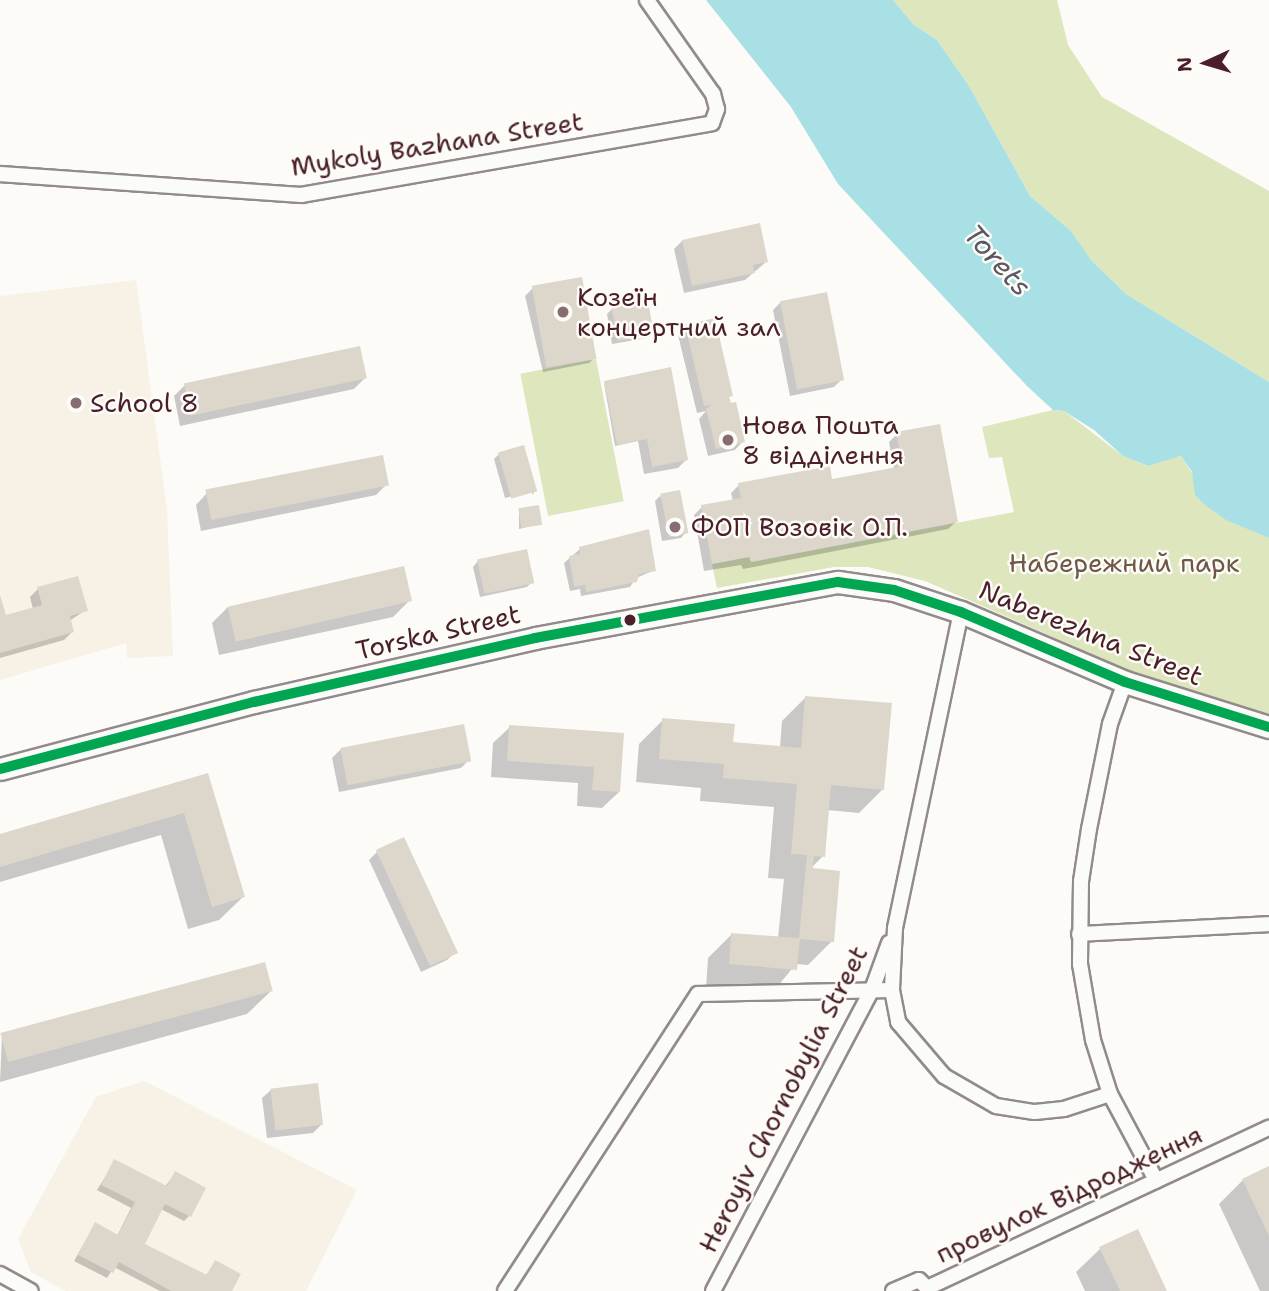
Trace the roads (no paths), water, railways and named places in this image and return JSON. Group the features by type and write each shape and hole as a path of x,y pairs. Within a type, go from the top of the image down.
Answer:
{"main road":[{"name":"Torska Street","path":"0,769 254,702 536,638 838,582 894,590"},
{"name":"Naberezhna Street","path":"894,590 961,612 1125,682 1269,727"}],"street":[{"name":"Mykoly Bazhana Street","path":"0,174 301,195 712,124 717,109 709,85 647,0"},
{"path":"961,612 895,928 892,990 898,1022 917,1050 944,1076 996,1106 1045,1111 1110,1094"},
{"path":"1125,682 1098,777 1081,881 1079,934 1086,1006 1110,1094 1156,1180"},
{"path":"1079,934 1269,924"},
{"name":"Heroyiv Chornobylia Street","path":"713,1291 873,987 895,928"},
{"path":"505,1291 698,994 873,987 892,990"},
{"name":"провулок Відродження","path":"893,1291 919,1280 927,1288 1269,1128"},
{"path":"0,1274 31,1291"}],"water":[{"name":"Torets","path":"706,0 893,0 914,25 937,40 969,86 1030,196 1071,231 1091,260 1126,294 1269,382 1269,538 1226,520 1205,505 1195,495 1192,472 1181,456 1148,466 1123,456 1094,430 1064,411 1053,410 1027,386 838,184 791,107"}],"place":[{"name":"Козеїн концертний зал","path":"563,312"},
{"name":"School 8","path":"76,403"},
{"name":"Нова Пошта 8 відділення","path":"728,440"},
{"name":"ФОП Возовік О.П.","path":"675,527"}],"park label":[{"name":"Набережний парк","path":"1124,563"}]}
